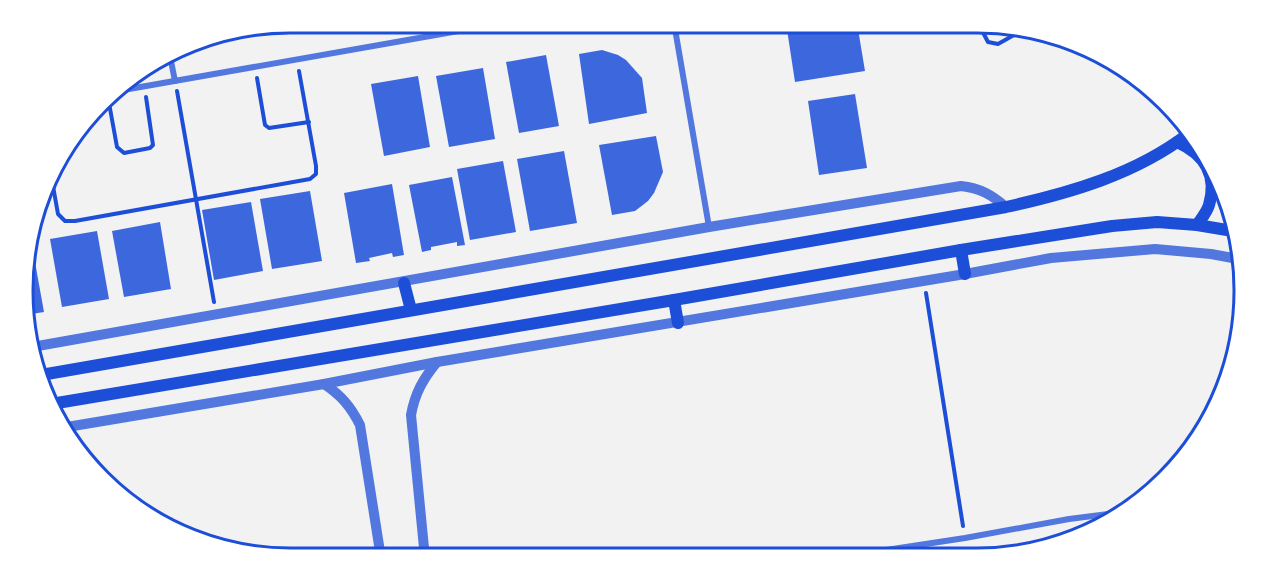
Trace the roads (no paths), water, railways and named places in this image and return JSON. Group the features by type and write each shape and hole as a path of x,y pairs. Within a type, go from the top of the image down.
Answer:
{"main road":[{"path":"47,374 1006,207 1089,185 1134,166 1184,137"},
{"path":"1177,142 1192,149"},
{"path":"1197,225 1209,208 1212,189"},
{"path":"59,403 1112,226 1157,222 1226,230"},
{"path":"961,250 965,274"},
{"path":"404,283 411,310"},
{"path":"674,300 678,323"}],"street":[{"path":"131,88 442,33"},
{"path":"676,33 709,227"},
{"path":"171,63 175,81"},
{"path":"39,346 404,283 709,227 961,186 984,191 1006,207"},
{"path":"71,426 1051,258 1155,249 1232,258"},
{"path":"424,548 411,415 415,396 424,377 437,362"},
{"path":"324,384 340,394 352,408 360,425 379,548"},
{"path":"899,548 1104,515"}]}
